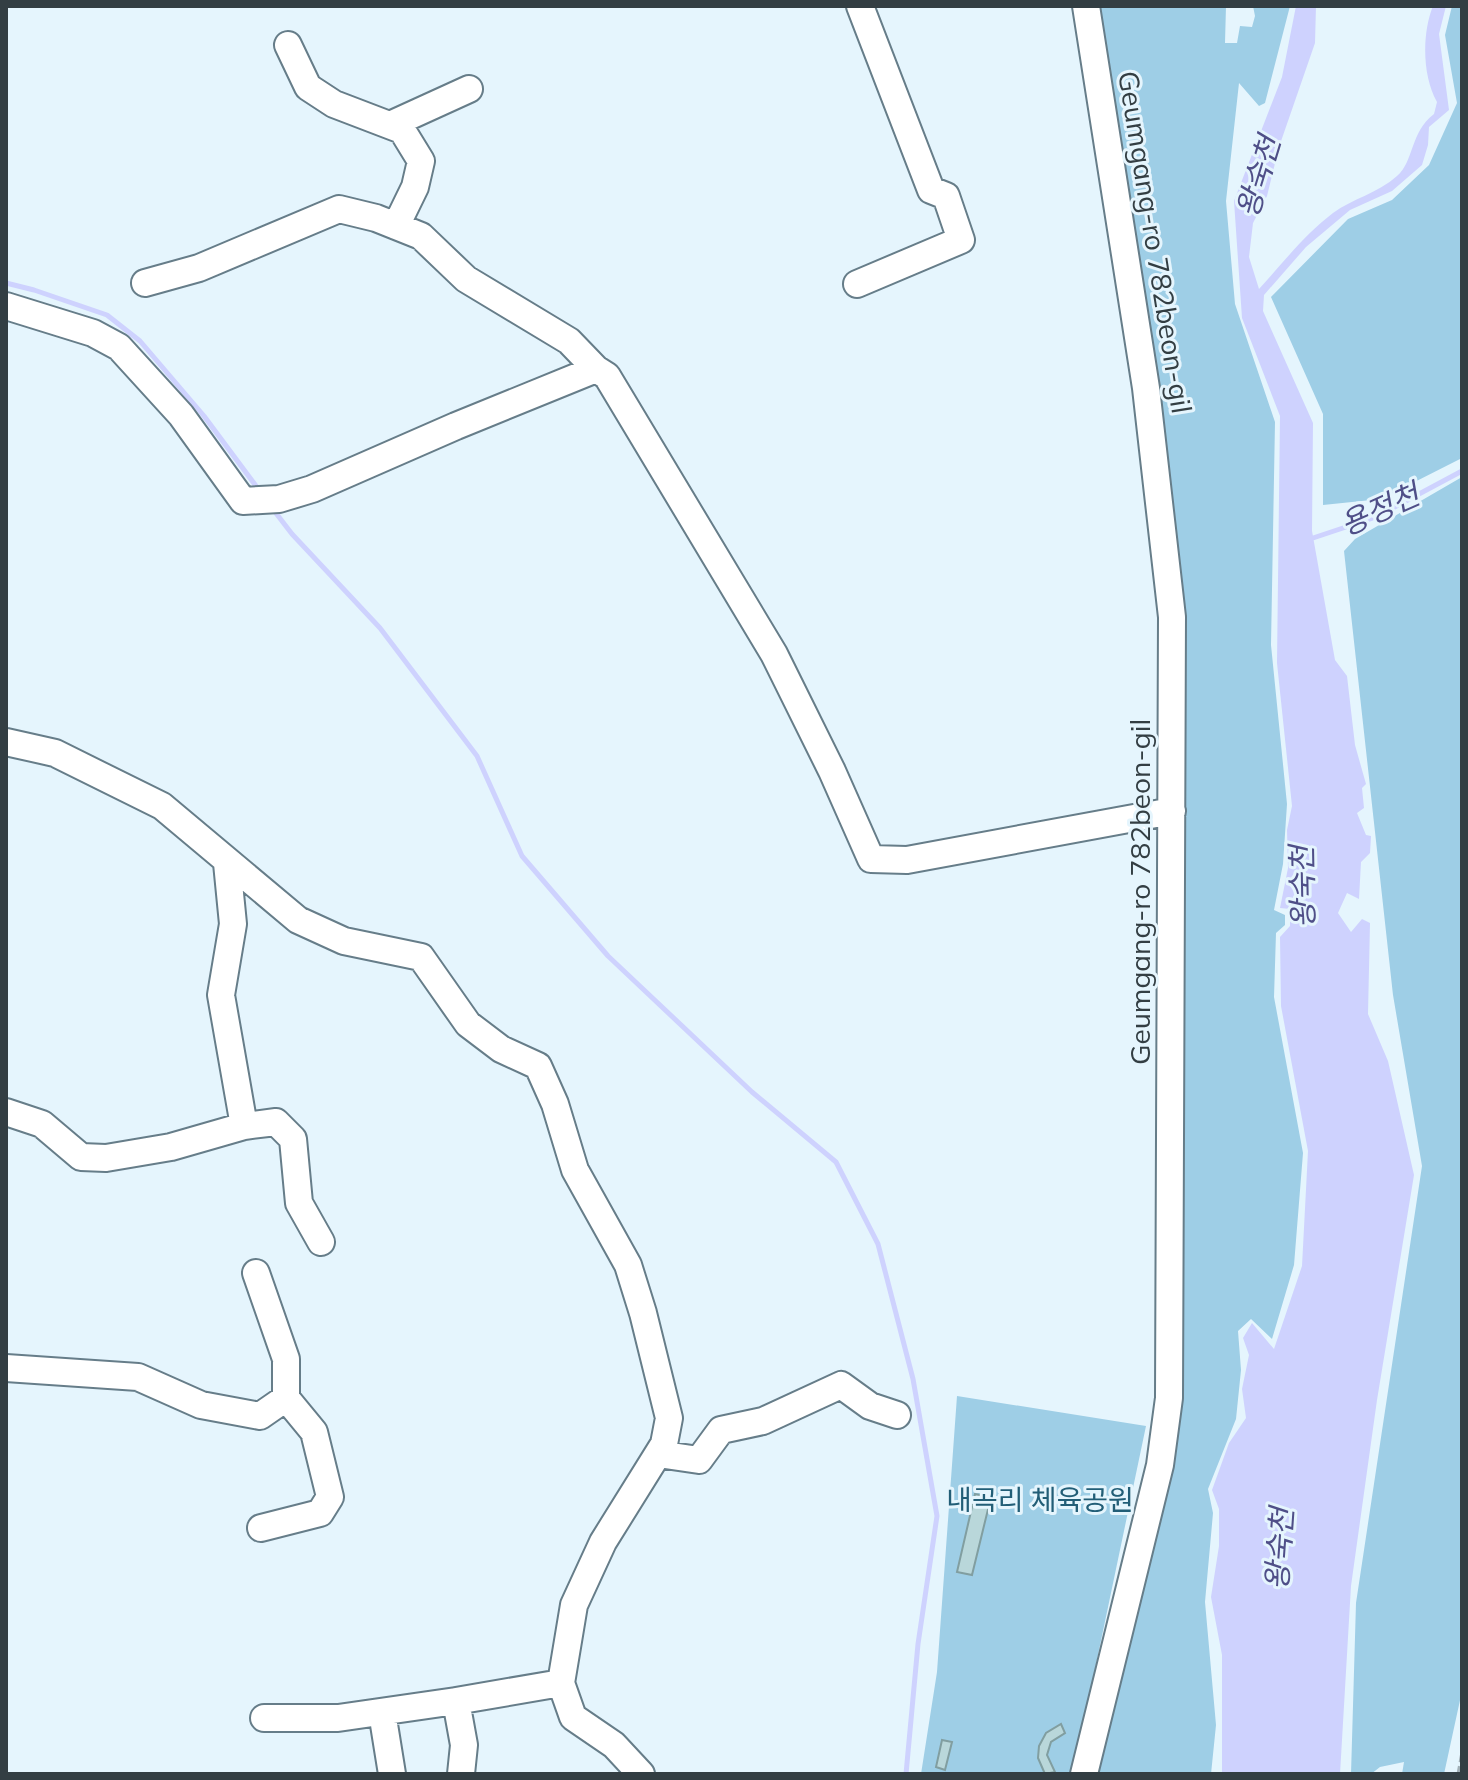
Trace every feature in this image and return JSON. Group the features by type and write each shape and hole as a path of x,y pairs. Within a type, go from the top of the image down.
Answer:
{"street":[{"path":"857,284 961,240 946,196 931,190 860,6"},
{"name":"Geumgang-ro 782beon-gil","path":"1084,1774 1160,1465 1169,1398 1172,811 1172,617 1146,388 1086,6"},
{"path":"288,45 308,87 334,104 402,130 421,161 415,187 396,226"},
{"path":"390,125 469,89"},
{"path":"145,283 199,268 339,209 376,218 421,236 466,279 569,341 607,376 774,654 871,859 907,860 1172,811"},
{"path":"6,306 93,333 119,347 181,415 243,501 279,499 312,489 596,369"},
{"path":"6,742 55,753 162,806 298,920 344,941 421,957 468,1024 501,1049 538,1066 555,1104 575,1170 628,1265 669,1418 664,1444 603,1542 574,1605 561,1683 573,1717 614,1745 641,1774"},
{"path":"227,863 233,924 221,995 244,1126"},
{"path":"6,1112 42,1124 81,1157 106,1158 171,1147 244,1126 276,1122 293,1139 299,1203 321,1242"},
{"path":"256,1273 286,1359 286,1398 314,1432 330,1497 320,1513 261,1528"},
{"path":"6,1368 138,1377 201,1405 260,1416 286,1398"},
{"path":"658,1454 699,1460 721,1430 763,1421 841,1385 870,1406 897,1415"},
{"path":"264,1718 338,1718 561,1683"},
{"path":"456,1701 464,1745 461,1774"},
{"path":"382,1712 392,1774"}],"path":[{"path":"1458,1774 1462,1752"}],"green space":[{"path":"1098,6 1226,6 1225,43 1237,43 1240,26 1252,27 1255,16 1253,6 1290,6 1265,103 1259,106 1239,83 1226,201 1235,304 1275,422 1271,645 1287,804 1283,864 1274,910 1285,915 1285,925 1276,933 1274,997 1303,1153 1294,1265 1272,1339 1251,1319 1238,1331 1241,1370 1236,1419 1208,1489 1213,1513 1205,1602 1216,1725 1211,1774 1095,1774 1176,1408 1183,609"},
{"path":"1452,6 1462,6 1462,458 1381,499 1323,505 1323,414 1271,297 1348,219 1392,200 1429,165 1457,103 1445,35"},
{"path":"1462,477 1462,1691 1444,1774 1402,1774 1404,1762 1380,1767 1371,1774 1351,1774 1356,1603 1422,1166 1393,995 1344,551 1355,539"},
{"name":"내곡리 체육공원","path":"957,1396 1146,1426 1073,1774 921,1774 937,1672"}],"water":[{"name":"왕숙천","path":"1296,6 1316,6 1315,43 1279,147 1267,196 1253,223 1249,257 1259,289 1322,222 1340,208 1390,182 1407,163 1420,129 1434,114 1437,102 1426,67 1427,29 1433,6 1446,6 1439,34 1449,110 1429,127 1422,165 1392,191 1350,210 1306,247 1264,295 1263,311 1313,423 1312,531 1335,660 1347,676 1355,745 1366,784 1362,788 1364,808 1357,813 1366,835 1371,836 1370,853 1361,862 1359,899 1347,893 1338,913 1351,932 1362,919 1370,923 1368,1014 1388,1061 1414,1175 1377,1400 1351,1586 1340,1774 1222,1774 1222,1655 1211,1597 1219,1546 1219,1509 1212,1490 1229,1443 1246,1418 1242,1389 1249,1355 1243,1338 1252,1323 1274,1349 1302,1266 1308,1151 1281,1006 1280,937 1290,926 1290,909 1280,908 1288,868 1287,830 1292,806 1277,663 1280,416 1242,318 1234,201 1282,77"}],"building":[{"path":"975,1494 991,1497 972,1575 957,1572"},
{"path":"1061,1724 1065,1733 1051,1742 1047,1755 1055,1772 1045,1774 1038,1758 1039,1746 1046,1733"},
{"path":"942,1740 952,1742 945,1770 936,1767"}],"waterway":[{"path":"6,283 107,315 140,341 204,416 259,490"},
{"name":"용정천","path":"1310,539 1376,517 1462,471"},
{"path":"272,508 292,534 380,628 477,756 522,856 608,956 752,1092 836,1162 878,1244 913,1379 937,1516 918,1644 906,1774"}]}
